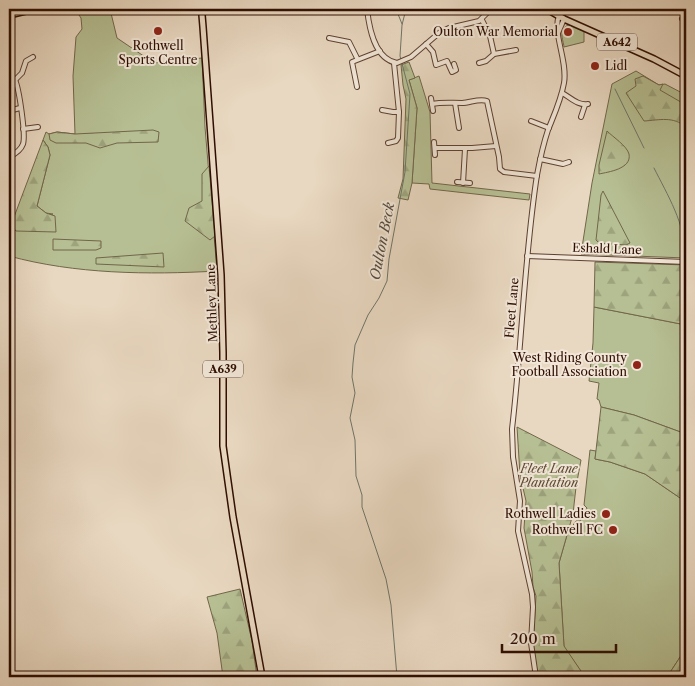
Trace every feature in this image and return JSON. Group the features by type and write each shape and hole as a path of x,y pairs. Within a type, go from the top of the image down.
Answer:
{"main road":[{"path":"9,15 34,9"},
{"name":"Methley Lane","path":"198,9 202,15"},
{"name":"Methley Lane","path":"204,9 202,15 222,275 223,452 262,677"},
{"name":"A642","path":"548,9 686,76"}],"street":[{"path":"367,9 370,33 380,51 388,60 396,63 411,57 434,36 446,30 482,20 491,9"},
{"name":"Fleet Lane","path":"536,677 531,643 532,601 518,531 520,501 513,457 512,436 527,256 537,176 549,128 562,93 565,69 556,24 562,17"},
{"path":"482,20 490,36 494,54"},
{"path":"328,38 349,42 357,58"},
{"path":"426,44 433,52 436,65 447,60 452,72 456,70 454,64"},
{"path":"479,63 486,61 494,54 516,50"},
{"path":"357,87 351,64 353,60 380,51"},
{"path":"14,80 22,73 24,60 33,57"},
{"path":"388,143 396,141 398,138 399,112 396,63"},
{"path":"9,77 14,80 19,93 24,142 9,157"},
{"path":"562,93 586,105 581,117"},
{"path":"431,98 433,111"},
{"path":"432,104 482,100 487,102 501,171 537,176"},
{"path":"455,103 459,128"},
{"path":"9,111 20,108"},
{"path":"382,110 399,112"},
{"path":"530,121 549,128"},
{"path":"23,129 38,127"},
{"path":"434,142 435,155"},
{"path":"435,148 496,146"},
{"path":"463,183 465,148"},
{"path":"540,159 562,164 570,162"},
{"path":"457,182 470,184"},
{"name":"Eshald Lane","path":"527,256 686,262"}],"green space":[{"path":"75,9 110,9 117,38 154,63 202,58 205,127 217,271 165,273 112,272 34,262 9,256 9,226 11,225 14,228 53,214 46,213 37,206 50,155 48,147 43,140 46,132 49,134 57,132 75,134 73,76 76,37 82,29 81,18"},
{"path":"568,25 573,25 584,31 584,42 564,47 562,32"},
{"path":"409,62 415,78 409,80 417,108 412,183 408,200 398,198 403,179 406,99 401,65"},
{"path":"636,71 659,85 665,84 686,95 686,258 581,254 592,183 612,84"},
{"path":"419,76 430,112 432,183 530,194 529,200 430,189 429,184 412,183 417,108 409,80"},
{"path":"643,76 659,85 663,84 660,90 686,105 686,127 671,120 644,121 626,93 636,86 635,79"},
{"path":"153,130 159,132 158,142 117,143 100,148 86,143 56,143 50,140 49,134 57,132 75,134"},
{"path":"607,131 626,148 629,159 627,163 618,169 599,174 599,165"},
{"path":"43,140 48,147 50,155 37,206 46,213 55,216 56,232 16,231 11,225"},
{"path":"209,166 215,236 210,240 185,221 189,208 202,201 202,174"},
{"path":"603,191 630,243 626,245 599,243 596,240"},
{"path":"53,239 101,241 101,248 96,250 53,250"},
{"path":"163,253 164,267 96,264 96,258"},
{"path":"595,262 686,265 686,325 594,307"},
{"path":"594,307 686,325 686,434 634,415 601,407 597,399 599,383 589,381"},
{"path":"601,407 634,415 686,434 686,502 645,474 595,459"},
{"name":"Fleet Lane Plantation","path":"517,427 581,460 573,514 559,563 564,646 585,677 538,677 533,644 536,596 524,528 526,501 520,475"},
{"path":"590,450 596,451 595,459 645,474 686,502 686,648 667,677 585,677 564,647 559,563 569,528 576,521 580,521 587,508 584,505"},
{"path":"240,589 252,641 257,677 223,677 217,633 207,597"},
{"path":"686,648 686,677 667,677"}],"waterway":[{"path":"396,9 402,24"},
{"name":"Oulton Beck","path":"397,677 391,605 386,579 362,507 362,495 356,476 355,440 350,418 355,393 352,377 355,345 368,315 387,281 389,259 405,172 410,94 400,56 402,25 406,9"},
{"path":"615,89 644,148"},
{"path":"654,168 679,221 685,255"}],"place":[{"name":"Rothwell Sports Centre","path":"158,31"},
{"name":"Oulton War Memorial","path":"568,32"},
{"name":"Lidl","path":"595,66"},
{"name":"West Riding County Football Association","path":"637,365"},
{"name":"Rothwell Ladies","path":"606,514"},
{"name":"Rothwell FC","path":"613,530"}]}
